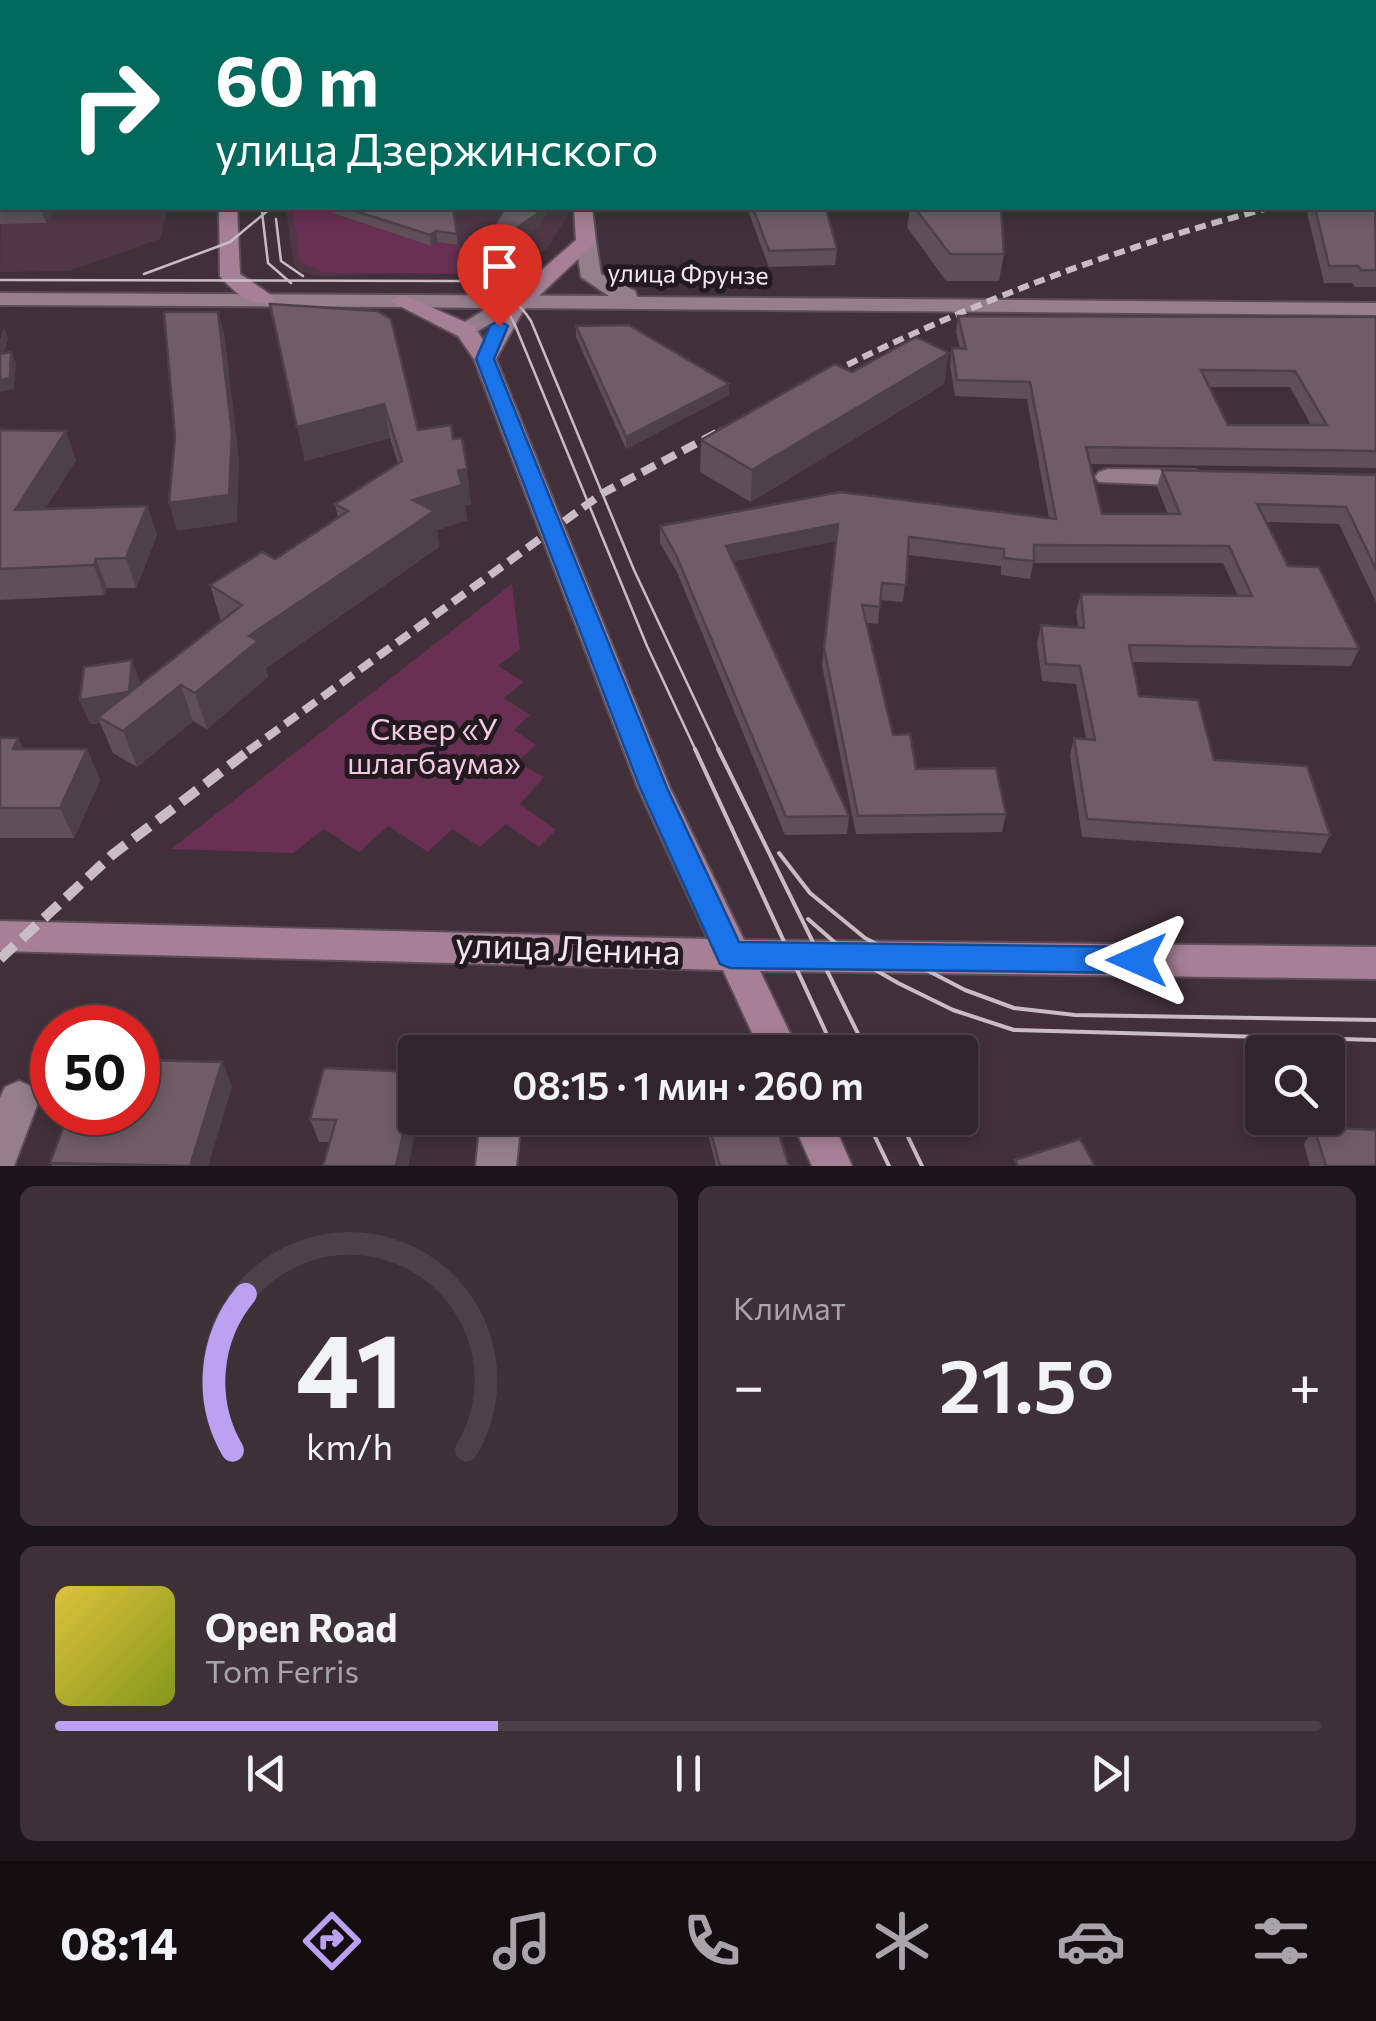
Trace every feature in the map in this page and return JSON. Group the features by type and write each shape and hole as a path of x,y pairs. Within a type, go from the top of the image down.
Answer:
{"main road":[{"path":"228,210 230,276 251,294 264,299"},
{"path":"485,359 499,326 517,299 586,242 583,210"},
{"path":"402,301 466,331 485,359 654,788 771,1035"},
{"name":"улица Ленина","path":"0,936 730,955 1376,963"},
{"path":"818,1135 832,1166"}],"street":[{"path":"586,242 591,277 618,294 684,302"},
{"name":"улица Фрунзе","path":"0,299 517,299 1376,309"},
{"path":"466,331 517,299"},
{"path":"1108,477 1223,478"},
{"path":"0,1152 19,1100"},
{"path":"496,1166 499,1135"}],"shaded area":[{"path":"1,210 167,210 160,239 69,271 0,272"},
{"path":"286,210 570,212 547,249 498,269 322,276 302,272 294,265"}],"green space":[{"path":"321,210 431,246 440,241 517,262 495,274 325,273 300,262 293,211"},
{"name":"Сквер «У шлагбаума»","path":"512,584 520,649 498,666 524,682 504,698 530,715 514,730 536,745 517,762 544,777 520,804 556,830 539,847 506,824 480,847 452,829 428,852 388,826 359,852 324,829 293,853 171,849"}],"building":[{"path":"352,210 453,210 457,234 436,231 430,235"},
{"path":"504,210 540,210 537,214 473,259"},
{"path":"754,210 826,210 837,249 769,251"},
{"path":"917,210 1001,210 1004,254 950,254"},
{"path":"1315,210 1375,210 1376,270 1329,266"},
{"path":"270,304 377,311 391,319 418,430 451,425 453,439 462,438 467,469 458,471 462,485 413,500 434,511 249,636 258,641 195,693 181,685 123,731 98,717 242,605 210,585 262,552 275,559 348,511 335,504 402,461 384,404 297,427"},
{"path":"164,312 218,312 232,433 229,495 169,503 175,436"},
{"path":"958,316 1376,317 1376,451 1086,447 1102,514 1180,514 1162,470 1376,475 1376,569 1346,507 1257,504 1288,566 1319,567 1359,649 1129,645 1139,696 1198,700 1214,760 1307,766 1330,835 1087,819 1074,738 1095,740 1080,666 1046,664 1041,625 1084,628 1081,594 1252,596 1229,546 1034,545 1034,561 1004,558 1004,549 909,537 906,585 882,583 880,607 862,605 893,735 910,734 916,769 996,768 1006,814 858,816 824,648 838,524 726,546 849,816 786,817 676,555 660,526 840,492 1056,519 1030,382 957,380 952,348 966,349","holes":["1201,370 1295,371 1327,425 1228,425"]},
{"path":"629,325 729,384 626,437 576,326"},
{"path":"916,337 949,353 752,470 701,440 835,364 852,372"},
{"path":"11,352 10,378 0,380 0,354"},
{"path":"0,430 66,431 15,510 147,506 126,558 96,559 94,565 0,569"},
{"path":"132,660 129,692 80,700 84,667"},
{"path":"0,738 18,738 13,749 87,749 60,808 0,808"},
{"path":"160,1061 222,1062 190,1166 50,1163 60,1135 160,1135"},
{"path":"324,1068 398,1071 398,1135 403,1135 396,1166 323,1166 336,1120 310,1119"},
{"path":"1345,1128 1376,1130 1376,1166 1326,1166 1316,1135 1345,1135"},
{"path":"712,1135 779,1135 789,1166 720,1166"},
{"path":"1080,1139 1095,1166 1018,1166 1015,1160"}],"tram line":[{"path":"262,215 269,210"},
{"path":"144,274 230,242 262,215"},
{"path":"262,215 268,263 288,281"},
{"path":"276,219 281,261 303,276"},
{"path":"0,280 288,281"},
{"path":"288,281 461,281 492,288 524,312 634,570 719,751"},
{"path":"485,293 506,308 515,325 647,646 696,751"},
{"path":"695,749 827,1035"},
{"path":"718,749 859,1035"},
{"path":"779,853 810,893 865,938 965,990 1014,1008 1075,1015 1376,1020"},
{"path":"808,919 848,954 898,983 953,1010 1014,1030 1376,1040"},
{"path":"874,1135 889,1166"},
{"path":"907,1135 922,1166"}],"railway":[{"path":"817,380 1038,282 1152,242 1262,210"},
{"path":"717,433 724,429"},
{"path":"248,751 603,493 722,430"},
{"path":"0,959 112,855 251,749"}],"route":[{"path":"499,326 485,359 654,788 730,955 1137,960"}]}
